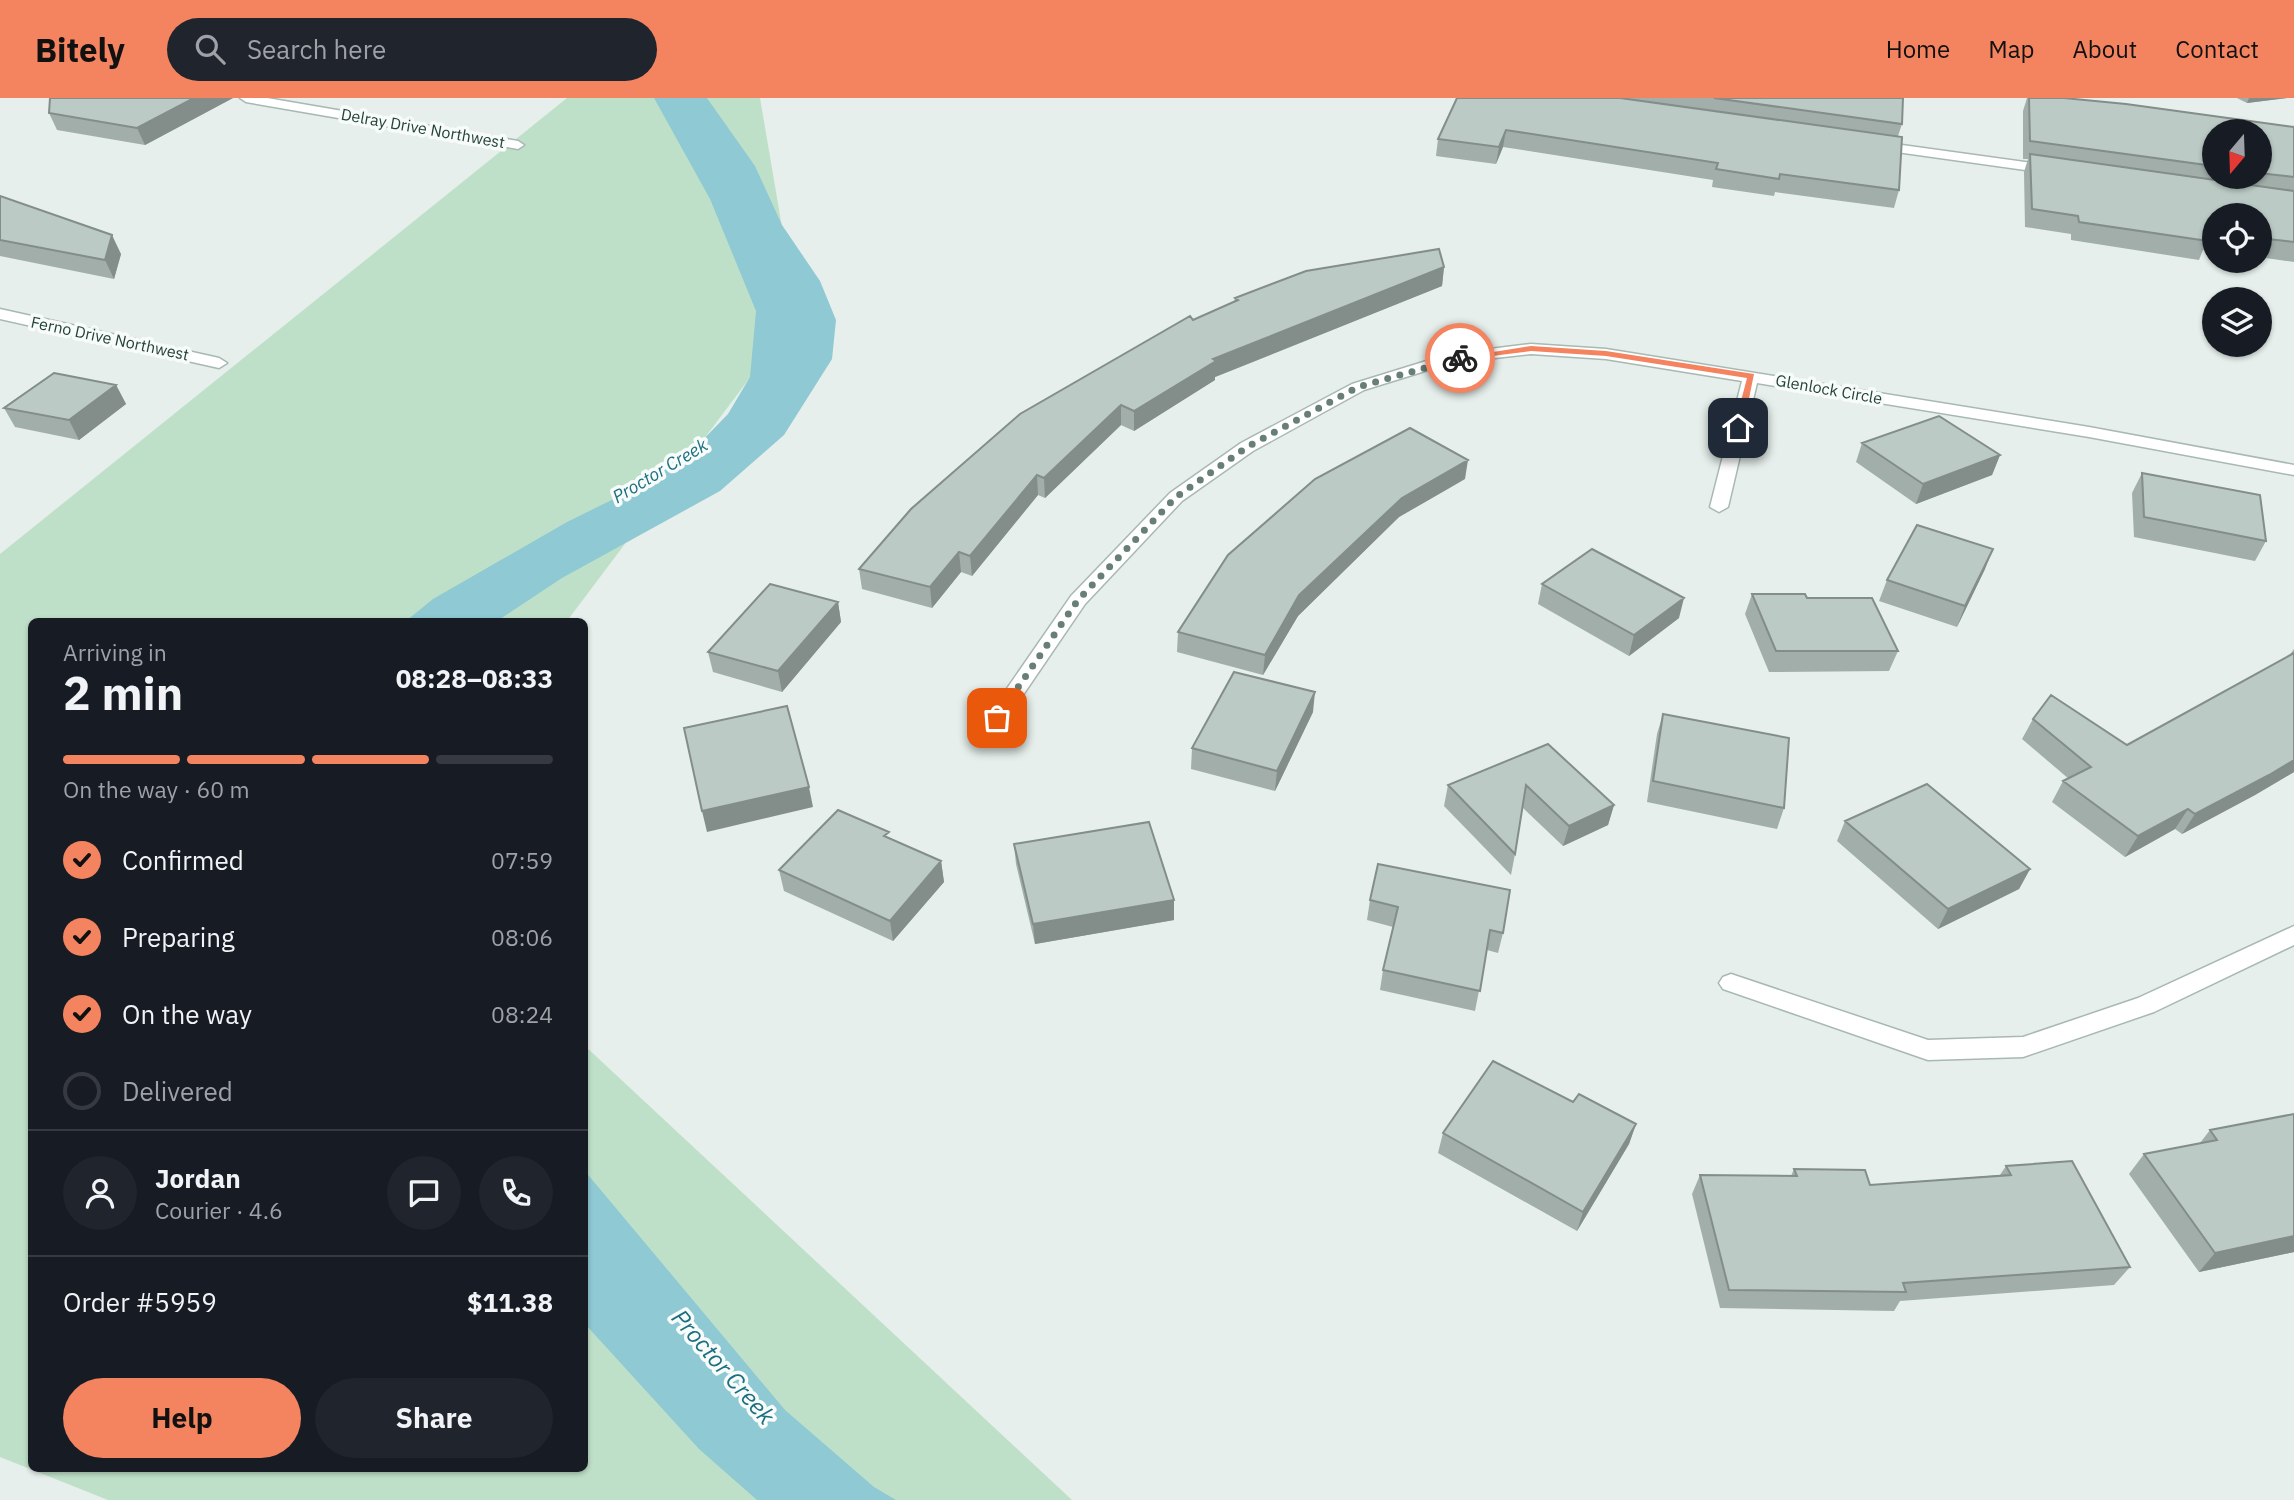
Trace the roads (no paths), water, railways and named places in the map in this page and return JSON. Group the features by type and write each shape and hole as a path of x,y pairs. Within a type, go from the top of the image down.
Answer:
{"street":[{"name":"Delray Drive Northwest","path":"246,98 518,145"},
{"path":"1857,142 2062,171"},
{"name":"Ferno Drive Northwest","path":"0,314 219,363"},
{"name":"Glenlock Circle","path":"997,718 1078,600 1176,497 1247,447 1358,387 1449,359 1531,349 1606,354 2089,432 2294,470"},
{"path":"1719,507 1751,376"},
{"path":"1731,983 1928,1050 2023,1047 2146,1005 2294,935"}],"water":[{"path":"654,98 707,98 755,166 782,225 820,281 836,320 832,359 784,435 720,491 562,578 502,618 410,618 433,599 567,522 642,485 696,447 728,414 750,377 756,311 710,199"},
{"name":"Proctor Creek","path":"588,1175 785,1410 874,1487 896,1500 757,1500 699,1449 588,1327"}]}
